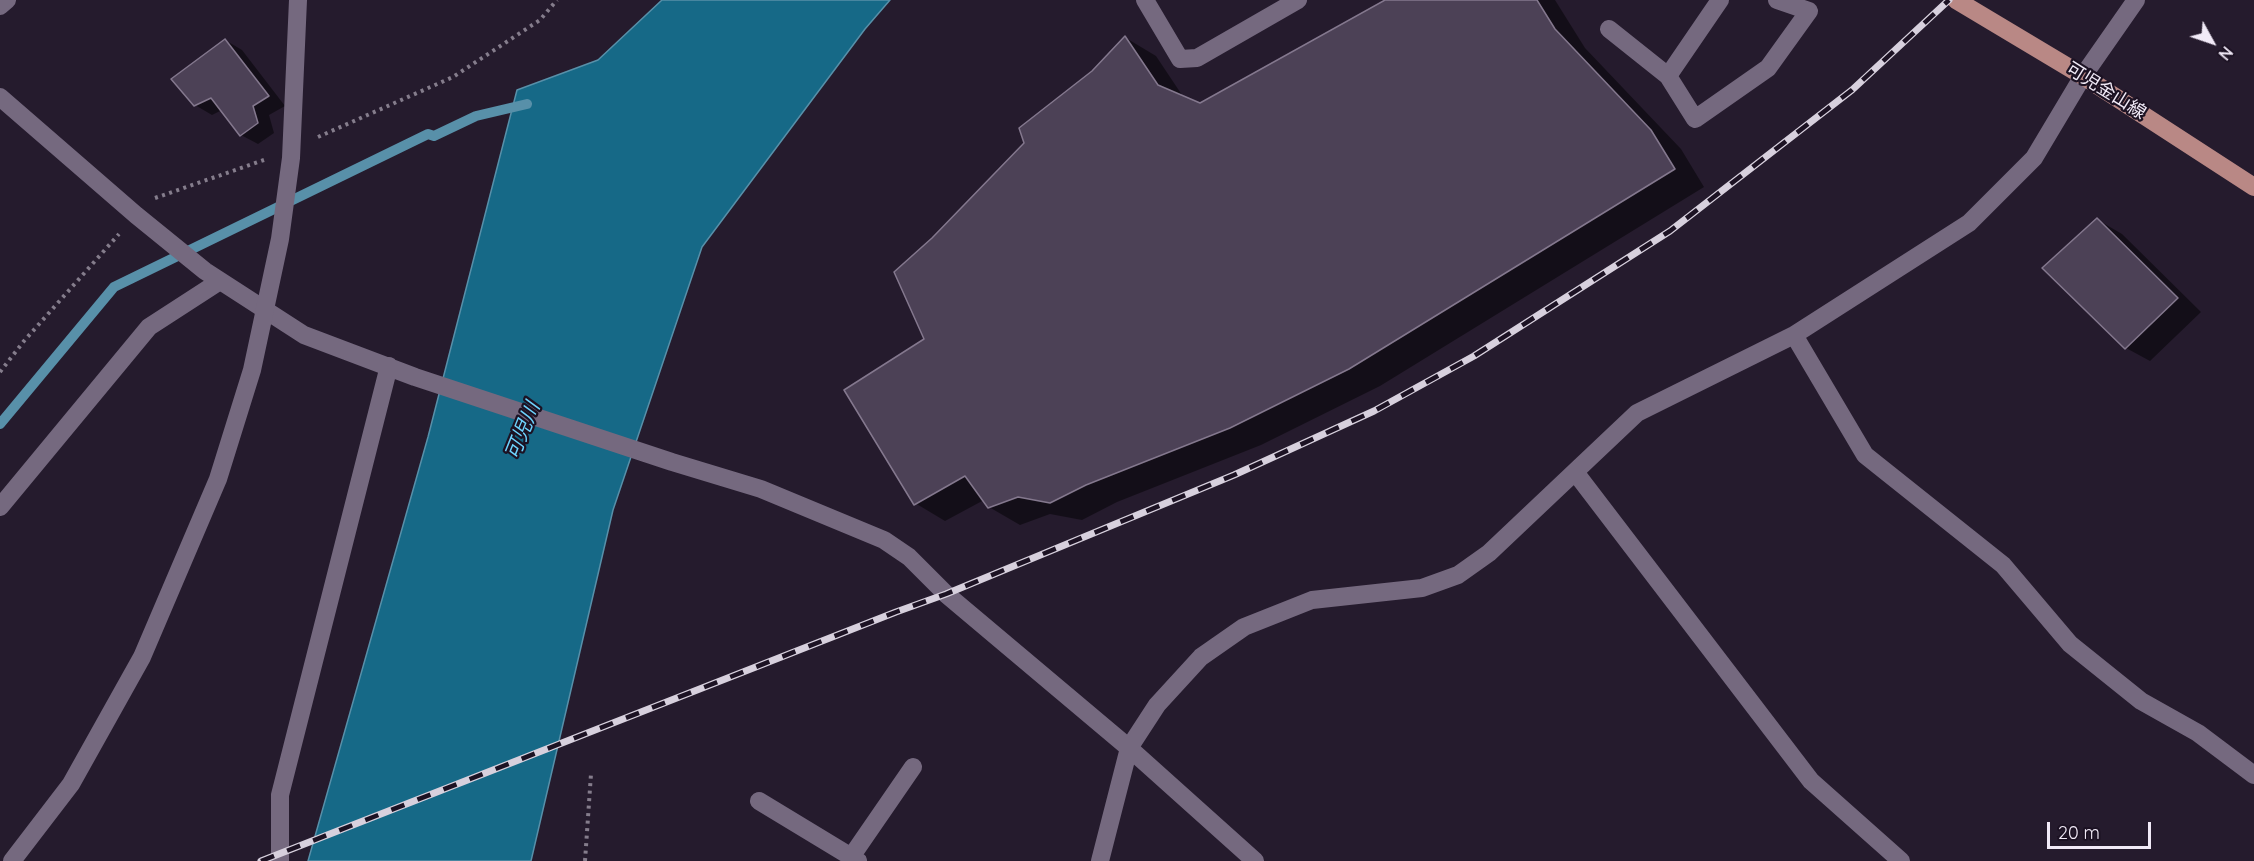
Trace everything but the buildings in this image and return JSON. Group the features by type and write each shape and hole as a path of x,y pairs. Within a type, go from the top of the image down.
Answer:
{"main road":[{"name":"可児金山線","path":"1956,0 2083,76 2254,187"}],"street":[{"path":"0,6 7,0"},
{"path":"12,861 71,784 142,657 218,479 252,370 280,239 291,151 298,0"},
{"path":"1144,0 1180,59 1197,58 1298,0"},
{"path":"1668,76 1720,0"},
{"path":"1609,29 1668,76 1695,119 1768,68 1809,11 1777,0"},
{"path":"1100,861 1129,748 1158,705 1201,657 1244,627 1312,600 1422,588 1458,575 1489,553 1637,413 1794,335 1969,223 2034,158 2083,76 2136,0"},
{"path":"0,97 212,276 304,335 415,377 761,489 884,540 909,557 946,594 1129,748 1255,861"},
{"path":"0,507 149,327 212,276"},
{"path":"1794,335 1865,455 2003,565 2070,644 2142,701 2198,733 2254,775"},
{"path":"280,861 280,795 389,366"},
{"path":"1575,472 1811,781 1902,861"},
{"path":"759,801 855,859 913,767"}],"path":[{"path":"291,151 453,77 540,20 557,0"},
{"path":"585,861 591,774"}],"water":[{"name":"可児川","path":"662,0 890,0 865,29 702,247 613,510 531,861 308,861 428,437 517,90 598,60"}],"waterway":[{"path":"0,424 114,287 428,134 434,136 476,116 527,104"}],"railway":[{"path":"261,861 946,594 1234,475 1374,411 1474,356 1670,231 1852,90 1949,0"}]}
